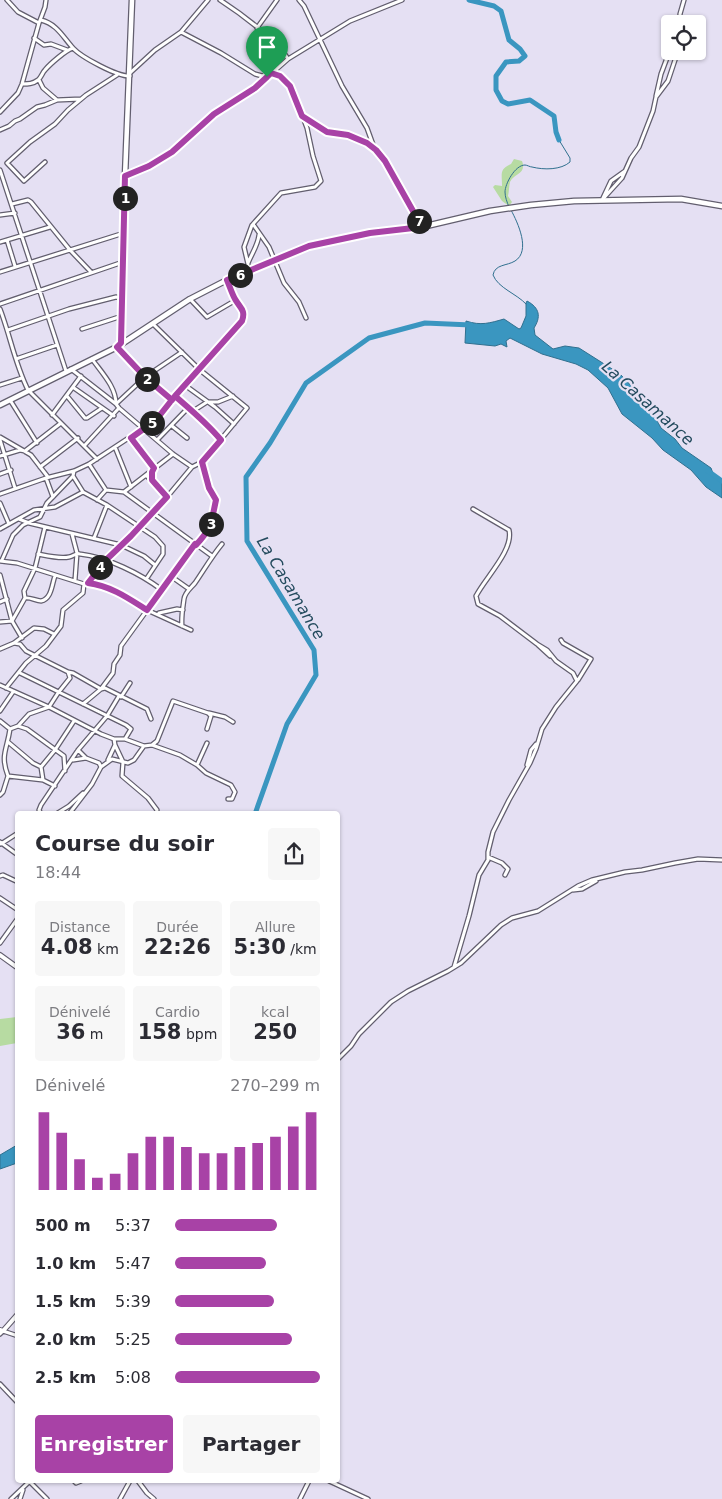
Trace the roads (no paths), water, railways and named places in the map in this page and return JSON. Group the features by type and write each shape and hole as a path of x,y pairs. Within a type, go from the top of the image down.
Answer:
{"main road":[{"path":"121,343 132,0"},
{"path":"0,405 91,358 117,347 190,299 227,280 309,246 370,233 422,227 444,220 510,207 558,202 681,199 722,206"}],"street":[{"path":"7,0 18,12 40,22 50,22 80,54 117,75"},
{"path":"0,112 18,93 22,84 46,0"},
{"path":"45,162 24,181 7,163 30,142 55,124 81,99 117,75 130,74 155,50 181,32 208,0"},
{"path":"220,0 257,28 284,52 288,59"},
{"path":"257,28 276,0"},
{"path":"299,0 304,6 342,86 367,128 376,150"},
{"path":"125,176 149,166 172,152 214,114 255,88 288,59 350,21 402,0"},
{"path":"680,15 684,0"},
{"path":"181,32 221,52 255,74 267,77"},
{"path":"34,38 44,45 51,44 67,50"},
{"path":"22,84 39,80 44,71 67,50 73,48"},
{"path":"602,201 618,184 643,139 653,111 661,74 666,60"},
{"path":"656,97 668,81 675,60"},
{"path":"248,264 244,247 253,224 281,193 315,187 321,181 302,116 290,86 280,76 277,68"},
{"path":"271,73 280,76"},
{"path":"39,80 43,88 56,100"},
{"path":"0,130 37,107 56,100 81,99"},
{"path":"302,116 327,132 348,135 367,143 376,150 385,161 422,227"},
{"path":"0,170 57,345 68,370 81,376 192,467"},
{"path":"602,201 611,181 626,170"},
{"path":"12,204 28,200 91,272"},
{"path":"0,215 15,213"},
{"path":"253,224 269,247 284,283 299,302 306,318"},
{"path":"0,242 50,226"},
{"path":"0,272 124,232"},
{"path":"247,272 248,264 260,235"},
{"path":"6,240 15,266"},
{"path":"0,304 123,262"},
{"path":"0,494 74,471 89,464 156,420 242,321 243,309 236,300 227,280"},
{"path":"8,330 69,309 87,306 116,297 121,298"},
{"path":"190,299 207,317 236,300"},
{"path":"0,309 22,378 28,390 97,458"},
{"path":"82,329 122,316"},
{"path":"6,688 20,673 26,663 35,656 61,626 63,610 82,593 86,584 106,560 139,528 192,467 202,462 247,408 200,370 153,324"},
{"path":"16,359 57,345"},
{"path":"117,347 145,377 172,400"},
{"path":"116,404 145,377 182,352"},
{"path":"91,358 112,387 116,396 116,404"},
{"path":"52,415 74,388 81,376"},
{"path":"0,384 22,378"},
{"path":"186,386 234,424"},
{"path":"74,388 114,416"},
{"path":"67,396 85,418 102,408"},
{"path":"175,396 208,424 221,440"},
{"path":"193,411 207,402 218,402 232,396"},
{"path":"10,399 37,443"},
{"path":"85,445 114,416 119,408"},
{"path":"158,439 188,408"},
{"path":"2,456 20,450 25,451 61,423"},
{"path":"172,426 187,438"},
{"path":"0,438 31,455 47,478 53,497"},
{"path":"0,438 2,456 10,470 15,488"},
{"path":"40,467 78,438"},
{"path":"131,438 153,470 152,480"},
{"path":"114,447 131,487"},
{"path":"124,492 174,454"},
{"path":"83,704 101,689 113,673 114,664 120,655 121,646 211,526 216,500 209,488 202,462"},
{"path":"89,464 106,490"},
{"path":"0,474 10,470"},
{"path":"74,471 73,476 47,503 40,517 24,525 13,535 1,561 17,562 55,576 86,584 101,584 112,588 147,610 191,630"},
{"path":"146,475 167,497"},
{"path":"73,476 83,492 107,505 155,537 163,546 163,554 147,578"},
{"path":"106,490 124,492 212,556"},
{"path":"96,500 106,490"},
{"path":"0,529 34,510 55,507 83,492"},
{"path":"0,503 9,524"},
{"path":"94,538 107,505"},
{"path":"473,509 509,530 511,536 506,549 476,596 478,604 500,616 547,650 573,673 577,681"},
{"path":"19,519 121,546 144,556 155,565"},
{"path":"12,621 25,598 24,591 34,568 45,527"},
{"path":"72,534 77,553 75,580"},
{"path":"182,626 184,599 189,588 195,583 222,544"},
{"path":"38,554 69,557 77,553 106,560 147,578 162,590"},
{"path":"112,556 112,562"},
{"path":"0,575 12,621 22,638"},
{"path":"25,598 31,597 40,601 44,600 52,589 55,576"},
{"path":"172,577 189,588"},
{"path":"0,602 7,599"},
{"path":"156,614 178,609 183,610"},
{"path":"0,622 12,621"},
{"path":"0,649 14,643 34,628 44,629 54,634"},
{"path":"454,967 479,875 488,860 494,832 508,800 526,769 531,750 538,742 542,729 591,659 561,640"},
{"path":"14,643 20,644 26,651 101,689 105,688 147,709 151,719"},
{"path":"10,729 18,726 29,714 49,708 70,678 68,672"},
{"path":"20,673 126,725 131,729 125,739"},
{"path":"40,811 78,750 107,716 130,683"},
{"path":"0,686 114,739 125,739 144,746 152,745 180,755 206,773 231,785 235,792 232,799 228,799"},
{"path":"0,711 13,692"},
{"path":"152,745 157,741 172,701 184,704 194,710 225,717 233,722"},
{"path":"207,730 211,716 208,713"},
{"path":"0,721 10,729"},
{"path":"43,780 41,767 74,721"},
{"path":"18,726 27,729 64,756 65,772"},
{"path":"10,729 8,742 2,755 1,766 8,776 43,780 55,786"},
{"path":"114,739 115,746 123,762 122,776 148,798 157,811"},
{"path":"8,742 33,763 41,767"},
{"path":"197,765 206,743"},
{"path":"71,811 108,760 115,746"},
{"path":"108,760 112,759 128,763 134,760 144,746"},
{"path":"78,750 86,758 102,766"},
{"path":"72,760 86,758"},
{"path":"0,795 3,792 8,776"},
{"path":"61,811 88,789"},
{"path":"15,834 0,843 15,853"},
{"path":"488,857 502,863 508,869 505,875"},
{"path":"340,1057 351,1046 358,1034 390,1002 454,967 509,920 538,911 572,890 599,879 698,859 722,860"},
{"path":"0,876 3,875 15,880"},
{"path":"0,898 15,908"},
{"path":"0,943 15,922"},
{"path":"0,955 15,964"},
{"path":"15,1317 1,1331 15,1335"},
{"path":"0,1384 15,1400"},
{"path":"11,1499 29,1483"},
{"path":"31,1483 48,1499"},
{"path":"120,1499 129,1483"},
{"path":"140,1483 154,1499"},
{"path":"300,1499 308,1483"},
{"path":"333,1483 368,1499"},
{"path":"20,1499 24,1489"}],"water":[{"path":"527,301 535,307 538,313 538,320 534,328 535,335 553,349 565,346 579,348 620,374 649,405 661,428 675,439 682,448 711,468 714,476 722,482 722,498 706,487 691,470 663,450 652,438 622,414 608,388 588,370 576,364 542,354 510,338 506,341 507,347 501,344 495,346 465,343 466,321 481,324 504,319 519,329 521,328 526,316"},
{"path":"15,1146 15,1164 0,1169 0,1155"}],"waterway":[{"path":"469,0 494,6 501,11 509,40 525,56 519,61 506,62 496,76 496,90 502,101 508,104 530,100 554,116 559,140"},
{"path":"509,207 505,196 505,189 511,175 518,168 525,165 552,169 562,167 570,162 570,158 559,140"},
{"path":"511,210 522,237 522,251 515,261 499,267 494,271 493,275 499,284 526,304"},
{"name":"La Casamance","path":"256,811 287,724 316,675 314,650 247,541 246,477 270,443 306,383 369,338 425,323 471,325"},
{"name":"La Casamance","path":"708,471 722,481"}]}
